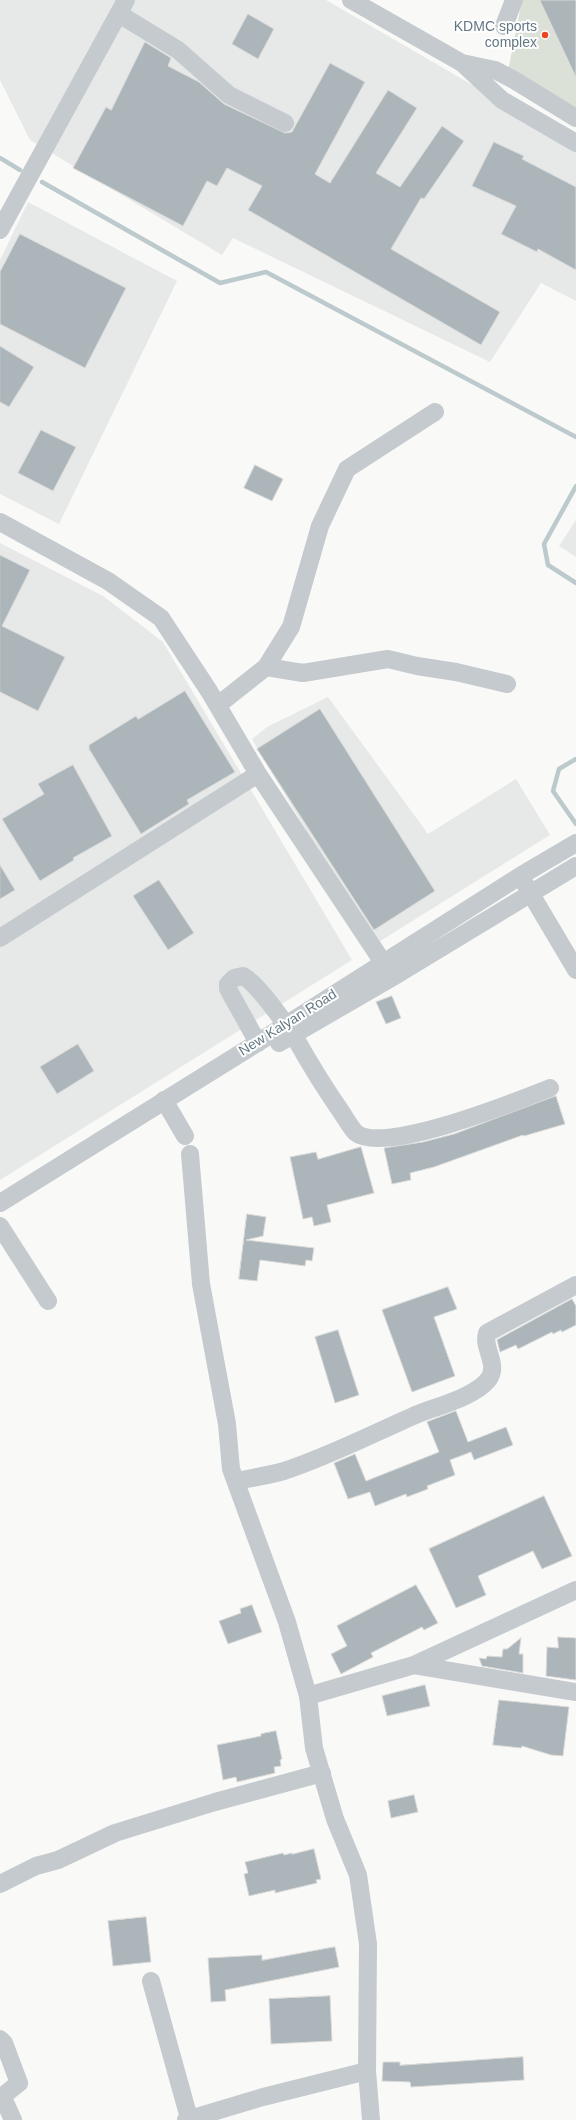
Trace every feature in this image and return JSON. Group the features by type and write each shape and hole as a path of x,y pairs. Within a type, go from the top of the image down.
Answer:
{"street":[{"path":"351,0 462,63 502,100 576,143"},
{"path":"504,26 514,0"},
{"path":"0,230 123,7 178,50 229,95 285,123"},
{"path":"462,63 495,70 576,118"},
{"path":"218,705 266,667 291,627 320,526 347,469 435,412"},
{"path":"0,522 108,581 160,618 218,705 258,774 388,970"},
{"path":"266,667 303,673 388,659 417,666 456,672 507,684"},
{"path":"0,938 258,774"},
{"name":"New Kalyan Road","path":"388,970 520,876 576,843"},
{"name":"New Kalyan Road","path":"0,1203 388,970 531,894 576,866"},
{"path":"520,876 576,970"},
{"path":"258,1043 227,986 230,980 239,976 246,978 289,1030 326,1090 356,1133 368,1139 402,1136 482,1114 550,1088"},
{"name":"New Kalyan Road","path":"0,1216 258,1043 289,1030"},
{"path":"167,1104 186,1136"},
{"path":"190,1154 201,1284 225,1416 231,1469 287,1622 308,1696 314,1748 335,1819 358,1875 368,1944 367,2071 371,2120"},
{"path":"0,1226 48,1301"},
{"path":"236,1481 291,1468 349,1446 471,1393 489,1379 492,1372 492,1362 486,1341 487,1333 576,1285"},
{"path":"308,1696 414,1665 576,1590"},
{"path":"414,1665 576,1692"},
{"path":"0,1884 36,1866 58,1860 115,1833 215,1802 322,1774"},
{"path":"151,1981 187,2119 263,2097 367,2071"},
{"path":"0,2039 4,2043 19,2083 4,2095 4,2100 13,2120"}],"shaded area":[{"path":"0,0 326,0 576,145 576,301 541,283 490,362 233,238 222,255 30,140 0,80"},
{"name":"KDMC sports complex","path":"522,0 576,0 576,111 508,71"},
{"path":"28,202 177,281 59,524 0,494 0,260"},
{"path":"576,520 576,557 559,546"},
{"path":"0,543 103,596 163,642 352,960 0,1180"},
{"path":"328,697 428,834 516,779 550,835 374,945 252,739 267,727"}],"building":[{"path":"540,0 576,0 576,77"},
{"path":"248,14 274,29 258,59 232,44"},
{"path":"145,42 171,58 168,66 199,82 224,104 285,133 292,132 330,63 365,82 315,174 330,183 388,90 417,108 376,173 400,187 442,126 464,141 424,199 421,198 391,249 500,312 481,345 248,210 262,186 227,168 217,186 207,181 183,226 73,168 106,107 111,110"},
{"path":"494,142 524,156 522,159 576,187 576,270 538,249 537,252 501,234 516,206 472,186"},
{"path":"20,234 126,288 85,368 0,324 0,272"},
{"path":"0,346 34,367 9,407 0,402"},
{"path":"41,430 76,447 53,491 18,473"},
{"path":"255,465 283,479 272,501 244,488"},
{"path":"0,555 30,570 2,626 65,657 38,711 0,692"},
{"path":"185,691 235,772 187,800 189,804 141,834 89,749 89,745 136,716 138,719"},
{"path":"320,709 435,891 374,930 257,749"},
{"path":"73,765 112,836 73,858 74,860 40,881 2,819 44,794 38,784"},
{"path":"0,865 15,890 0,899"},
{"path":"159,880 194,933 168,950 133,896"},
{"path":"392,996 401,1018 386,1024 376,1002"},
{"path":"78,1044 94,1071 57,1094 40,1067"},
{"path":"556,1096 565,1124 524,1136 523,1135 434,1167 410,1173 411,1180 392,1184 384,1148 423,1142 454,1134"},
{"path":"361,1147 374,1193 327,1205 331,1222 314,1226 312,1217 303,1219 290,1157 316,1152 318,1159"},
{"path":"247,1214 266,1217 263,1236 246,1240 314,1248 312,1261 306,1260 305,1266 260,1260 257,1281 239,1279"},
{"path":"448,1287 457,1309 434,1317 455,1376 412,1392 382,1310"},
{"path":"572,1299 576,1306 576,1325 562,1332 561,1330 553,1334 552,1332 518,1349 516,1345 500,1352 497,1340"},
{"path":"338,1330 359,1395 335,1403 315,1337"},
{"path":"456,1411 468,1442 506,1427 513,1445 474,1460 471,1452 450,1460 455,1475 427,1486 428,1489 407,1497 406,1494 375,1506 370,1492 348,1499 334,1463 355,1454 366,1481 439,1452 427,1422"},
{"path":"544,1496 572,1556 542,1569 533,1551 478,1576 486,1595 456,1608 429,1549"},
{"path":"416,1585 438,1623 424,1630 422,1627 371,1653 373,1657 341,1674 331,1654 347,1646 337,1626"},
{"path":"252,1605 262,1632 228,1644 219,1621 241,1613 240,1609"},
{"path":"558,1637 576,1638 576,1680 546,1676 547,1647 558,1648"},
{"path":"521,1638 519,1654 523,1654 523,1673 482,1666 479,1658 486,1659 487,1656 502,1657 503,1649 507,1649"},
{"path":"425,1685 430,1706 387,1716 382,1696"},
{"path":"499,1700 569,1707 563,1756 551,1755 522,1746 521,1748 493,1745"},
{"path":"276,1731 282,1759 280,1760 281,1766 274,1767 275,1773 237,1782 236,1777 223,1780 217,1745 261,1736 261,1734"},
{"path":"414,1795 418,1812 391,1818 388,1801"},
{"path":"314,1849 321,1879 316,1880 317,1883 275,1893 275,1890 249,1896 244,1874 248,1873 245,1862 283,1853 284,1855 292,1854"},
{"path":"146,1917 151,1962 113,1966 108,1921"},
{"path":"335,1947 339,1967 225,1990 226,2001 211,2002 208,1958 262,1955 262,1960"},
{"path":"330,1996 332,2041 271,2044 269,1999"},
{"path":"523,2057 524,2080 411,2087 410,2082 382,2081 383,2062 400,2062 400,2065"}],"waterway":[{"path":"0,158 20,170"},
{"path":"42,182 220,283 266,272 576,437"},
{"path":"576,486 544,544 548,565 576,583"},
{"path":"576,759 559,769 553,791 576,824"}],"place":[{"name":"KDMC sports complex","path":"545,35"}]}
